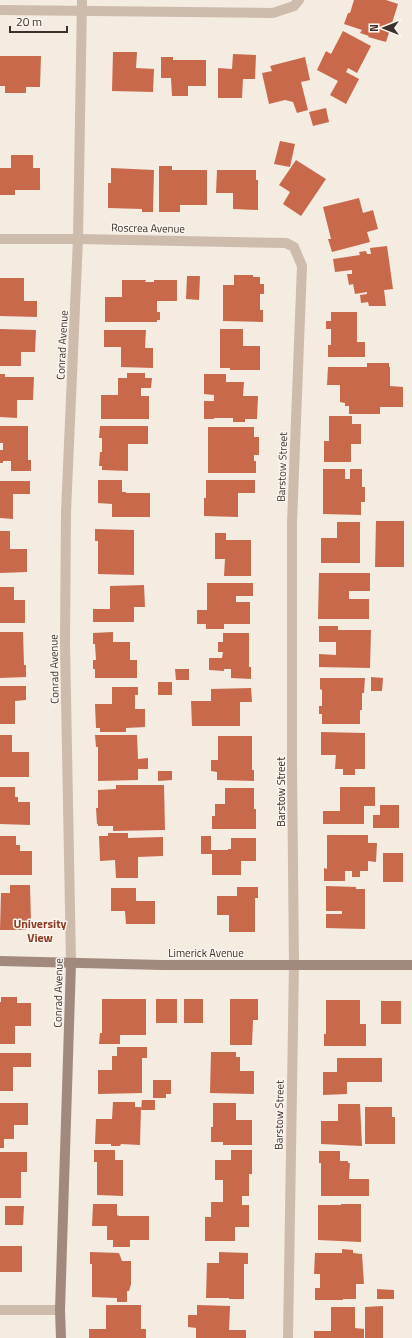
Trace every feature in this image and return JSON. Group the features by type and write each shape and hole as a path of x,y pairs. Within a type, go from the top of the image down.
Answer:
{"street":[{"path":"0,10 82,5 273,12 296,3"},
{"name":"Conrad Avenue","path":"61,1338 60,1310 71,963 65,643 66,512 78,239 82,5"},
{"name":"Roscrea Avenue","path":"0,239 286,243 294,247"},
{"name":"Barstow Street","path":"288,1338 294,964 292,523 302,266 294,247"},
{"name":"Limerick Avenue","path":"0,961 162,965 412,964"},
{"path":"0,1310 60,1310"}],"building":[{"path":"354,0 386,0 398,4 386,42 368,37 369,36 360,33 362,30 344,24 348,13 350,13"},
{"path":"343,31 371,46 357,73 348,68 346,72 359,79 346,104 330,95 338,81 317,70 326,51 331,54"},
{"path":"113,52 137,52 136,68 154,69 153,92 112,91"},
{"path":"233,54 256,55 255,79 243,79 242,98 218,98 218,68 232,69"},
{"path":"0,56 41,56 40,87 26,87 26,93 5,93 5,86 0,86"},
{"path":"161,57 173,57 173,60 206,60 206,86 188,86 188,96 172,96 171,78 161,78"},
{"path":"305,57 310,80 301,82 308,110 297,113 293,102 285,100 269,104 262,73 272,71 270,66"},
{"path":"326,108 329,122 313,126 309,112"},
{"path":"280,141 295,144 290,167 274,164"},
{"path":"11,155 33,155 33,168 40,168 40,190 15,190 15,195 0,195 0,168 11,168"},
{"path":"296,160 326,179 301,216 283,204 290,192 279,185"},
{"path":"159,166 172,166 172,170 207,170 207,205 180,205 180,212 159,212"},
{"path":"111,168 154,170 153,212 142,212 142,209 108,208 108,183 111,183"},
{"path":"217,170 256,170 256,180 258,180 258,210 233,209 233,193 216,193"},
{"path":"359,198 363,213 373,210 378,229 367,232 370,242 332,252 328,239 331,239 323,207"},
{"path":"387,246 393,289 384,290 386,306 369,306 368,302 361,303 360,295 367,294 367,292 355,294 353,284 349,285 347,274 352,274 352,270 335,272 333,259 360,255 359,252 366,251 367,254 371,254 370,248"},
{"path":"234,275 253,275 253,277 260,277 260,284 264,284 264,294 260,294 260,310 263,310 263,322 223,321 223,285 234,285"},
{"path":"187,276 200,276 199,300 186,299"},
{"path":"0,278 24,278 24,301 37,301 37,317 0,316"},
{"path":"122,280 146,280 145,282 154,282 154,280 177,280 177,301 157,301 157,312 160,312 160,320 157,320 157,322 105,322 105,297 122,297"},
{"path":"331,312 357,312 357,342 365,342 365,357 328,357 328,345 331,345 331,329 326,329 326,321 331,321"},
{"path":"0,329 36,330 35,352 21,352 21,366 0,366"},
{"path":"220,329 243,329 243,346 260,346 260,370 230,370 230,368 220,368"},
{"path":"104,330 146,330 145,348 153,348 153,368 121,367 121,347 104,347"},
{"path":"367,363 389,363 390,386 403,387 403,407 380,407 380,414 349,414 349,406 345,406 345,403 340,402 340,385 327,385 328,367 367,367"},
{"path":"127,373 145,373 145,378 152,378 151,388 141,388 141,396 149,396 149,419 101,419 101,395 118,395 118,378 127,378"},
{"path":"0,374 5,374 5,377 34,377 33,400 17,400 17,418 0,417"},
{"path":"204,374 226,374 226,382 244,382 243,396 258,396 257,419 245,419 245,422 233,422 233,418 204,419 204,401 214,401 214,395 204,394"},
{"path":"329,416 352,416 352,424 361,424 361,444 351,444 351,462 324,462 324,441 329,441"},
{"path":"0,426 28,426 28,460 31,460 31,471 11,471 11,461 3,461 3,463 0,463 0,450 3,450 3,443 0,443"},
{"path":"100,426 148,426 148,444 128,444 128,471 102,470 102,466 99,466 100,452 102,452 102,438 99,438"},
{"path":"208,427 254,427 254,437 259,437 259,455 254,455 254,461 256,461 256,473 208,473"},
{"path":"323,469 345,469 345,479 350,479 350,469 362,469 362,487 365,487 365,502 361,502 361,515 323,514"},
{"path":"98,480 122,480 122,492 126,493 150,493 150,517 112,517 112,504 98,503"},
{"path":"206,480 255,480 255,493 238,493 238,517 204,516"},
{"path":"0,481 30,481 30,494 13,494 13,519 0,518"},
{"path":"376,521 404,521 404,567 375,567"},
{"path":"337,522 360,522 360,563 321,563 321,538 337,538"},
{"path":"95,529 134,530 134,575 98,574 98,541 95,541"},
{"path":"0,531 10,531 10,549 27,549 27,572 0,573"},
{"path":"215,533 226,533 226,540 251,540 251,576 224,576 225,559 215,559"},
{"path":"319,573 370,573 370,591 349,591 349,599 369,599 369,619 318,619"},
{"path":"207,583 253,583 253,596 236,596 236,602 250,602 250,624 224,624 224,629 206,629 206,624 197,624 197,610 207,610"},
{"path":"144,585 145,607 134,607 134,622 93,622 93,609 110,609 110,586"},
{"path":"0,587 14,587 14,600 25,600 25,623 0,623"},
{"path":"319,626 338,626 338,630 371,630 370,668 319,667 319,654 336,655 336,642 319,642"},
{"path":"0,632 23,632 26,677 0,678"},
{"path":"113,632 113,642 130,642 130,660 137,660 137,678 95,678 93,660 96,660 95,644 93,644 93,633"},
{"path":"223,633 249,633 249,667 251,667 251,679 231,678 231,669 224,669 224,671 209,670 209,658 222,658 223,652 218,652 218,642 223,642"},
{"path":"175,669 189,669 189,680 176,680"},
{"path":"371,677 383,678 382,691 371,691"},
{"path":"320,678 365,678 364,693 362,693 362,710 360,710 360,724 322,724 322,714 319,714 319,706 322,706"},
{"path":"158,682 172,682 172,695 158,695"},
{"path":"0,686 26,686 26,700 15,701 15,724 0,724"},
{"path":"112,687 138,687 138,695 135,695 135,709 145,709 145,727 126,728 126,732 100,732 100,728 96,728 95,704 112,704"},
{"path":"251,688 252,702 240,702 240,726 192,726 191,701 211,701 211,689"},
{"path":"321,732 365,733 365,769 355,769 355,775 343,775 343,769 335,769 336,755 321,755"},
{"path":"0,735 12,735 12,752 29,752 29,777 0,777"},
{"path":"95,735 137,735 138,759 148,758 148,769 138,769 138,780 98,781 98,747 96,747"},
{"path":"218,736 252,736 252,770 254,770 254,781 217,780 217,772 211,771 211,760 218,760"},
{"path":"158,771 172,771 172,780 158,781"},
{"path":"116,785 164,785 165,830 113,831 113,826 98,826 96,808 98,808 98,790 116,789"},
{"path":"0,787 15,787 15,797 18,797 18,802 30,802 30,825 0,824"},
{"path":"340,787 375,787 375,806 364,806 364,824 323,824 323,811 340,811"},
{"path":"225,788 254,788 256,829 212,829 212,816 215,816 215,804 225,804"},
{"path":"380,805 399,805 399,828 373,828 373,815 380,815"},
{"path":"108,833 128,833 128,838 163,837 163,856 138,857 138,878 116,878 115,860 100,861 99,836 108,836"},
{"path":"327,835 368,835 368,843 377,843 376,862 368,861 368,871 360,871 360,877 352,877 352,871 345,871 345,881 324,881 324,868 327,869"},
{"path":"0,836 16,836 16,845 20,845 20,851 32,851 32,875 0,875"},
{"path":"201,836 211,836 211,850 231,849 231,838 256,838 256,861 241,861 241,875 212,875 212,854 201,854"},
{"path":"383,853 403,853 403,882 383,882"},
{"path":"10,885 30,885 31,922 26,922 26,930 0,930 1,893 10,893"},
{"path":"326,886 356,887 356,889 365,889 365,929 326,928 326,914 342,914 342,911 326,911"},
{"path":"237,887 258,887 258,898 255,898 255,932 229,932 229,915 217,915 217,896 237,896"},
{"path":"111,888 136,888 136,901 155,901 155,924 126,924 125,911 111,911"},
{"path":"1,997 17,997 17,1003 31,1003 31,1026 15,1026 15,1044 0,1044"},
{"path":"102,999 146,999 146,1035 120,1035 120,1044 99,1044 100,1033 102,1033"},
{"path":"156,999 177,999 177,1023 156,1023"},
{"path":"184,999 203,999 203,1023 184,1023"},
{"path":"230,999 258,999 258,1020 253,1020 252,1045 230,1045"},
{"path":"326,1000 360,1000 360,1024 366,1024 366,1046 324,1046 324,1034 326,1034"},
{"path":"381,1001 401,1001 401,1024 381,1024"},
{"path":"117,1047 147,1047 147,1058 142,1058 142,1093 98,1094 98,1070 112,1070 112,1056 117,1056"},
{"path":"211,1052 236,1052 236,1057 240,1057 240,1071 254,1071 254,1094 210,1093"},
{"path":"0,1053 31,1053 31,1067 13,1067 13,1091 0,1091"},
{"path":"337,1058 382,1058 382,1082 347,1082 347,1094 323,1095 323,1072 337,1072"},
{"path":"153,1080 171,1080 171,1094 166,1094 166,1098 153,1098"},
{"path":"142,1100 155,1100 155,1110 141,1110"},
{"path":"113,1102 135,1102 135,1107 141,1107 140,1145 121,1144 120,1146 111,1146 111,1144 95,1144 96,1119 112,1119"},
{"path":"0,1103 28,1103 28,1125 14,1125 14,1139 4,1139 4,1148 0,1148"},
{"path":"213,1103 236,1103 236,1120 252,1120 252,1145 223,1145 223,1142 211,1142 211,1127 213,1127"},
{"path":"338,1104 360,1104 362,1146 321,1144 321,1121 338,1121"},
{"path":"365,1107 392,1107 392,1117 395,1117 395,1144 365,1144"},
{"path":"94,1150 115,1150 115,1160 123,1160 123,1196 97,1195 97,1162 94,1162"},
{"path":"231,1150 252,1150 252,1174 249,1174 249,1196 242,1196 242,1205 249,1205 249,1227 235,1227 235,1241 205,1241 205,1217 211,1217 211,1202 223,1202 223,1180 215,1180 215,1160 231,1160"},
{"path":"319,1151 340,1151 340,1161 348,1161 348,1163 350,1163 349,1179 369,1179 369,1196 321,1196 321,1163 319,1163"},
{"path":"0,1152 27,1152 27,1172 21,1172 21,1198 0,1198"},
{"path":"93,1204 117,1204 117,1215 119,1216 149,1216 149,1240 130,1240 130,1247 113,1247 113,1240 107,1240 107,1226 92,1226"},
{"path":"361,1204 361,1242 318,1240 318,1205"},
{"path":"5,1206 24,1206 23,1225 5,1225"},
{"path":"0,1246 22,1246 22,1272 0,1272"},
{"path":"342,1249 353,1250 353,1253 362,1254 364,1284 356,1284 356,1299 315,1300 315,1288 320,1288 320,1274 314,1274 315,1253 342,1253"},
{"path":"90,1252 119,1253 122,1261 131,1261 131,1284 129,1291 127,1291 127,1302 117,1302 117,1298 92,1297 92,1264 90,1264"},
{"path":"219,1252 248,1253 248,1264 244,1264 244,1299 206,1298 207,1263 219,1263"},
{"path":"377,1289 394,1290 394,1299 377,1299"},
{"path":"106,1305 141,1305 141,1329 146,1329 146,1338 89,1338 89,1329 106,1329"},
{"path":"197,1305 230,1306 229,1330 246,1330 246,1338 196,1338 196,1328 188,1327 188,1315 197,1315"},
{"path":"383,1306 383,1338 365,1338 365,1307"},
{"path":"331,1307 355,1307 355,1328 364,1329 364,1338 314,1338 314,1331 331,1331"}],"district":[{"name":"University View","path":"40,931"}]}
